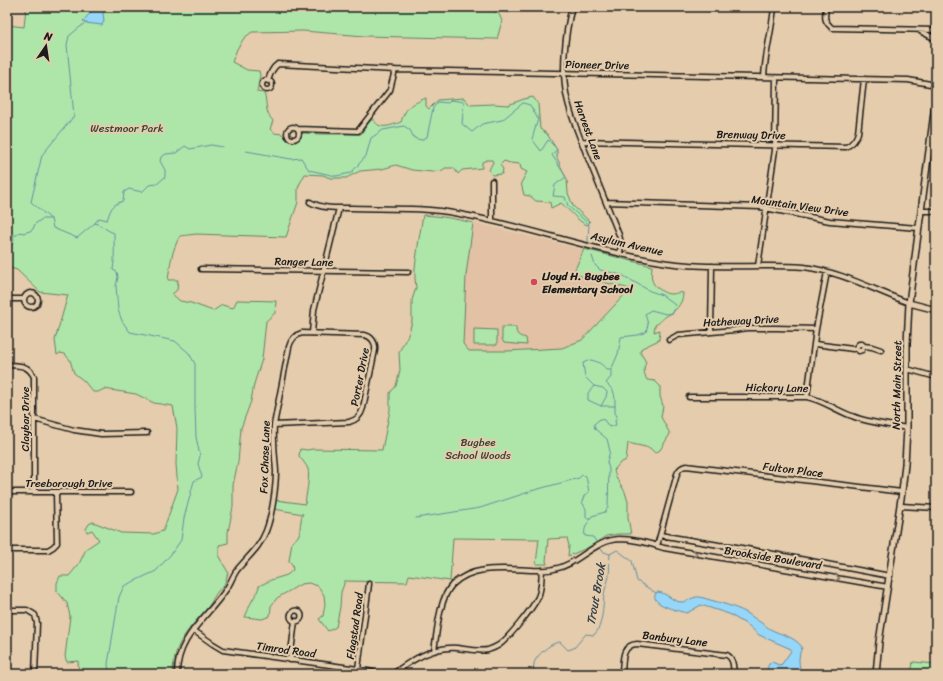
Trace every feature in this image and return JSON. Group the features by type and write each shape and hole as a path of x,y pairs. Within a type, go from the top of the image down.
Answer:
{"main road":[{"name":"North Main Street","path":"876,674 879,642 901,506 907,428 907,344 909,303 918,228 932,145 936,97"},
{"name":"Asylum Avenue","path":"909,303 936,310"}],"street":[{"path":"503,7 508,9 512,7"},
{"name":"Harvest Lane","path":"572,7 567,29 565,50 566,97 581,141 621,240 622,246 620,254"},
{"path":"679,7 688,7"},
{"path":"764,77 774,7"},
{"path":"826,7 825,17 827,23 832,28 936,30"},
{"path":"918,30 936,39"},
{"name":"Pioneer Drive","path":"268,81 274,66 278,64 395,70 908,80 936,85"},
{"path":"298,129 358,131 390,90 395,70"},
{"path":"758,266 775,145 776,78"},
{"name":"Brenway Drive","path":"581,141 843,147 852,143 858,133 864,79"},
{"path":"492,181 492,221"},
{"name":"Asylum Avenue","path":"310,202 320,206 339,208 433,210 460,214 620,254 665,263 712,266 804,268 827,272 852,280 909,303"},
{"name":"Mountain View Drive","path":"606,202 766,208 830,221 918,228"},
{"path":"312,333 314,310 339,208"},
{"path":"921,210 936,211"},
{"path":"711,332 712,266"},
{"name":"Ranger Lane","path":"201,269 408,272"},
{"path":"807,397 816,329 827,272"},
{"path":"7,299 24,299"},
{"name":"Hatheway Drive","path":"669,340 678,335 747,328 816,329"},
{"name":"Fox Chase Lane","path":"177,674 177,667 182,648 193,630 225,592 236,571 255,551 266,531 269,521 276,472 273,435 274,425 290,344 293,338 302,333 312,333"},
{"name":"Porter Drive","path":"274,425 351,422 358,418 362,412 375,350 375,344 372,338 364,335 312,333"},
{"path":"814,344 853,349 856,348 858,351 861,351 864,346 881,350"},
{"name":"Claybar Drive","path":"7,365 24,366 32,372 34,379 34,492"},
{"path":"907,369 936,377"},
{"name":"Hickory Lane","path":"689,397 807,397 816,399 856,418 907,428"},
{"path":"34,419 74,430 101,434 147,433"},
{"name":"Fulton Place","path":"660,535 677,474 682,467 686,466 902,492"},
{"name":"Treeborough Drive","path":"7,492 131,492"},
{"path":"7,550 48,550 54,547 57,543 56,493"},
{"path":"901,506 936,508"},
{"path":"656,546 660,535"},
{"name":"Brookside Boulevard","path":"660,535 719,546 731,546 890,576"},
{"name":"Brookside Boulevard","path":"434,651 442,605 447,591 452,585 468,574 489,569 554,570 566,566 598,546 612,540 619,539 716,558 888,587"},
{"path":"394,674 404,665 434,651 447,648 488,650 499,645 538,598 542,570"},
{"name":"Flagstad Road","path":"358,669 370,584"},
{"path":"7,610 27,610 35,615 37,623 35,674"},
{"path":"290,660 295,622"},
{"name":"Timrod Road","path":"193,630 223,650 358,669 381,674"},
{"name":"Banbury Lane","path":"622,674 624,652 626,648 633,644 637,644 727,655 732,660 734,674"}],"shaded area":[{"path":"432,216 443,216 651,266 617,346 403,356"}],"green space":[{"name":"Westmoor Park","path":"26,7 495,7 495,12 498,12 502,21 497,39 365,36 303,31 252,32 244,38 237,49 232,62 247,70 259,71 260,75 257,92 264,93 267,111 273,121 270,129 274,133 282,134 289,141 296,142 303,133 361,134 371,120 374,120 382,126 390,126 401,122 407,109 416,102 426,98 426,106 429,109 438,100 464,98 470,105 508,105 533,97 538,104 540,129 547,134 557,150 557,158 567,180 568,193 573,206 590,222 587,225 583,223 561,203 551,208 550,202 536,201 530,196 524,195 521,183 527,172 521,169 520,164 504,161 500,165 503,169 502,174 492,175 489,170 493,162 492,160 487,160 482,162 482,168 462,170 458,174 454,168 445,168 443,170 433,172 412,170 396,165 382,169 360,171 346,178 330,178 323,175 305,174 299,185 298,202 286,237 196,234 180,236 173,252 168,280 178,280 177,290 172,294 180,301 191,303 213,311 222,305 233,308 237,300 276,301 275,313 266,321 262,359 254,384 251,401 241,428 238,462 233,485 233,507 228,532 228,543 219,545 219,557 228,572 227,576 223,587 218,591 208,607 183,637 176,654 173,674 79,674 78,661 67,662 65,657 70,616 67,603 57,591 57,583 60,576 69,576 79,564 86,549 99,540 92,530 87,532 86,529 89,524 93,522 121,533 154,534 163,531 178,489 176,464 177,428 173,406 154,403 136,394 104,389 98,392 93,392 84,381 74,373 70,360 65,354 60,353 57,355 55,340 68,295 40,292 17,270 7,267 7,25 24,27"},
{"name":"Bugbee School Woods","path":"423,215 473,223 466,275 463,344 469,351 507,351 562,348 582,340 630,289 573,274 584,249 652,266 652,279 656,287 668,294 683,293 678,307 655,325 654,332 660,330 659,340 642,348 640,352 646,362 644,371 647,380 655,381 660,386 660,396 663,406 661,417 670,434 660,450 655,453 650,448 628,443 626,460 620,463 614,470 616,477 625,492 628,502 628,518 631,534 606,536 587,548 568,556 569,546 567,538 548,539 547,564 536,564 539,539 453,538 450,581 409,575 407,582 344,581 336,627 328,631 319,619 323,616 325,604 324,595 318,586 309,583 301,584 277,598 271,606 270,616 262,619 245,617 259,586 287,575 293,570 292,564 289,561 292,542 299,535 303,514 274,509 276,500 305,504 308,469 299,456 300,449 382,450 390,410 390,393 396,386 400,370 399,352 409,333 412,321 412,300 416,288 415,268"},
{"path":"502,327 516,327 518,335 526,338 527,345 504,343 502,339"},
{"path":"474,329 497,330 497,345 474,345"},
{"path":"913,662 936,664 936,674 911,674"}],"water":[{"path":"92,7 108,7 103,13 104,21 102,25 85,23 83,21 91,12"},
{"path":"657,592 660,592 678,602 700,597 730,606 747,613 770,629 795,640 802,647 799,660 802,674 770,674 767,669 768,665 772,662 779,665 782,664 791,649 759,635 749,626 729,614 701,605 687,613 665,606 656,600 655,596"}],"waterway":[{"path":"85,23 69,36 67,45 74,116 42,155 31,202 51,219 53,228 77,238 99,218 107,220 112,208 116,204 123,201 124,192 129,189 142,192 149,185 157,184 165,177 165,170 160,161 161,157 166,154 176,153 185,146 190,149 211,145 223,147"},
{"path":"246,151 291,159 301,158 309,170 336,176 351,173 366,156 371,138 383,130 404,126 410,130 414,138 421,140 427,137 433,108 438,102 448,103 451,100 464,102 462,124 472,132 482,124 502,120 523,103 530,105 538,119 532,139 541,151 548,140 557,149 552,155 566,177 555,185 553,196 565,197 568,206 589,224 588,242"},
{"path":"7,248 13,243 13,235 17,235 20,232 23,233 30,231 33,229 35,224 42,219 51,219"},
{"path":"95,223 114,233 113,270 117,272 118,277 116,286 118,310 122,321 130,332 175,341 189,353 195,364 196,437 200,456 198,464 202,477 194,481 184,518 181,540 172,553 156,571 124,586 119,597 108,664 109,674"},
{"path":"592,256 595,265 600,270 622,275 650,291 662,295 675,305 673,313 666,314 651,310 645,314 648,324 646,332 638,335 621,337 618,354 611,370 607,370 600,363 593,360 583,363 585,377 594,386 588,393 588,400 601,406 615,406 615,413 617,416 615,421 616,425 609,427 604,420 600,419 594,424 595,429 607,439 610,451 607,462 609,469 608,507 605,512 592,516 586,526 585,531 585,536 593,537 597,543"},
{"path":"611,371 611,377 606,383 614,393 615,406"},
{"path":"594,386 603,388 607,392 601,406"},
{"path":"531,491 579,478 582,475 586,476 589,492 584,496 582,502 586,509 586,518 589,518"},
{"path":"416,518 480,508 529,492"},
{"path":"600,548 604,552 610,554"},
{"name":"Trout Brook","path":"535,674 534,664 536,658 549,646 560,642 568,650 574,648 586,634 594,635 597,631 601,621 604,594 609,576 610,554 617,550 632,561 637,581 656,593"}],"place":[{"name":"Lloyd H. Bugbee Elementary School","path":"534,282"}]}
